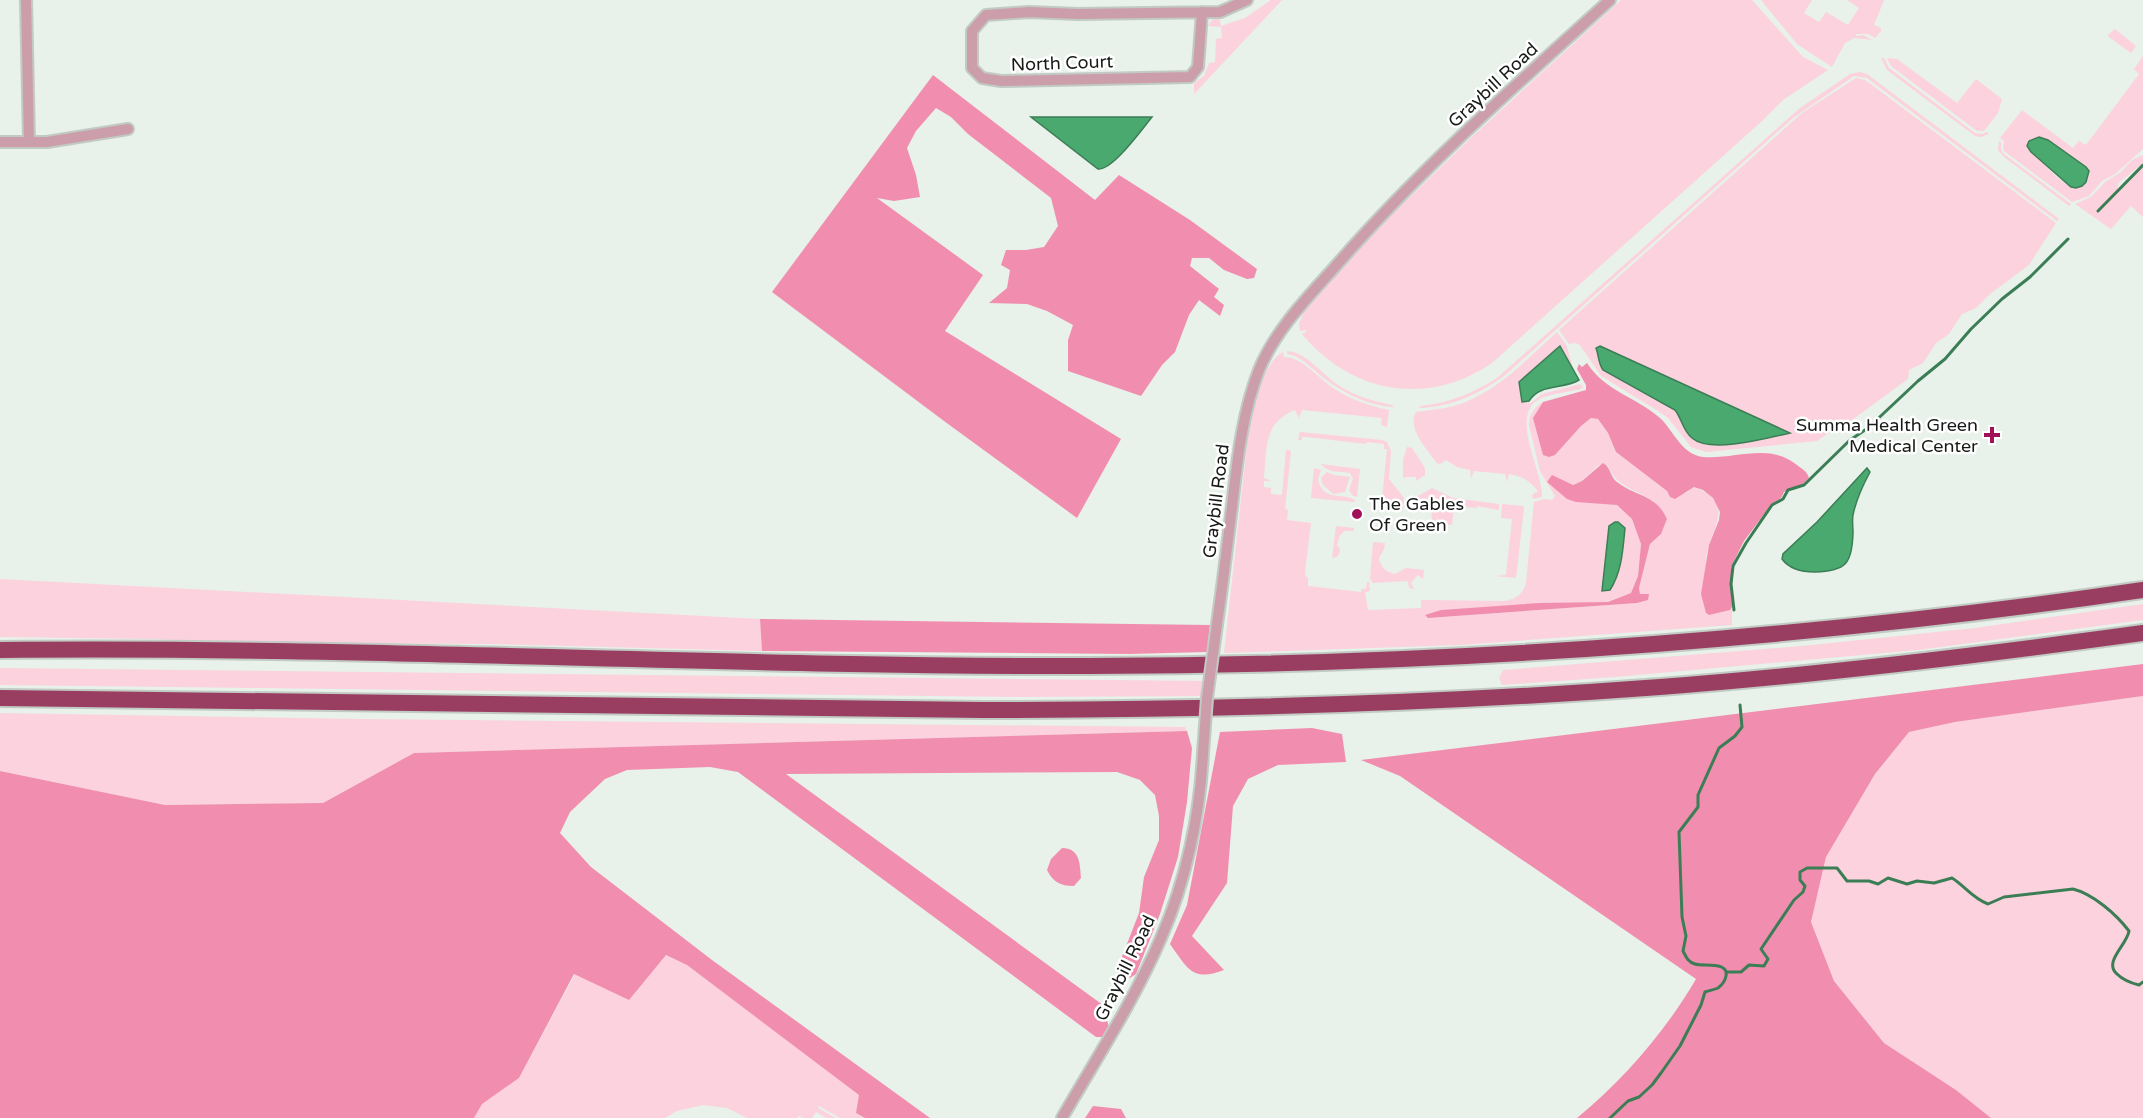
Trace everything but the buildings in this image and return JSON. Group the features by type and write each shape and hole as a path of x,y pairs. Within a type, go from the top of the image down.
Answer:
{"highway":[{"path":"0,650 368,652 875,664 1231,665 1520,654 1705,640 1921,619 2143,589"},
{"path":"0,698 1003,710 1126,710 1389,704 1748,680 1986,654 2143,633"}],"street":[{"path":"27,0 29,142"},
{"path":"1028,0 1029,12 1078,14 1220,12 1247,0"},
{"name":"Graybill Road","path":"1062,1118 1124,1012 1162,937 1184,872 1202,773 1207,698 1241,434 1250,396 1260,368 1290,318 1376,220 1444,153 1610,0"},
{"name":"North Court","path":"1029,12 987,15 972,31 972,68 982,78 1001,81 1190,77 1198,67 1202,12"},
{"path":"0,142 47,142 129,129"}],"shaded area":[{"path":"1271,0 1282,0 1194,94 1194,83 1204,76 1209,63 1215,62 1216,39 1222,38 1221,27 1208,26 1212,20 1219,17 1221,26 1245,18"},
{"path":"1621,0 1752,0 1803,57 1828,70 1783,100 1492,363 1467,377 1442,385 1417,389 1391,388 1367,381 1344,370 1322,354 1302,334 1306,332 1305,330 1300,331 1299,323 1304,312 1389,217 1475,134"},
{"path":"1761,0 1812,0 1804,13 1819,22 1826,12 1848,25 1859,8 1847,0 1884,0 1874,25 1881,28 1881,31 1875,38 1868,34 1856,34 1856,36 1863,35 1873,40 1854,38 1845,43 1832,67 1797,44"},
{"path":"2115,29 2136,46 2131,53 2109,37 2108,35"},
{"path":"2143,56 2143,149 2115,174 2102,181 2089,196 2072,202 2004,151 2004,141 2000,138 2022,110 2073,148 2079,141 2086,145 2139,74 2134,69","holes":["2048,140 2089,171 2076,188 2061,180 2039,159"]},
{"path":"1881,58 1884,58 1889,68 1975,133 1987,132 1989,134 1981,137 1975,136 1887,70"},
{"path":"1887,58 1897,59 1957,103 1976,79 2002,99 1998,113 1984,131 1977,131 1891,66"},
{"path":"1860,72 1867,74 2059,219 2057,221 1867,78 1854,76 1793,118 1504,376 1464,398 1442,405 1419,408 1461,397 1497,378 1800,108 1850,74"},
{"path":"933,75 1095,200 1119,175 1190,220 1257,269 1254,278 1247,279 1224,270 1209,258 1192,258 1190,266 1219,289 1214,297 1224,305 1220,316 1199,300 1189,315 1175,352 1162,365 1141,396 1068,371 1068,340 1073,325 1047,311 1027,304 989,303 1007,288 1010,270 1001,265 1006,250 1044,247 1058,226 1051,198 968,134 951,117 936,108 916,131 907,148 920,197 894,201 877,198 983,275 945,331 1121,439 1077,518 772,292"},
{"path":"1856,78 1872,85 2056,223 2029,265 1990,294 1976,308 1962,314 1949,334 1936,343 1923,363 1909,370 1908,379 1845,425 1817,441 1706,452 1691,447 1668,418 1601,376 1580,345 1569,344 1559,330 1802,113"},
{"path":"1031,117 1152,117 1119,156 1104,168 1098,169"},
{"path":"2039,137 2048,140 2086,167 2089,171 2086,182 2082,186 2071,187 2031,152 2027,146 2029,141"},
{"path":"1999,141 2004,154 2071,204 2069,206 2004,157 1998,150"},
{"path":"2143,155 2143,164 2119,182 2117,191 2109,200 2143,167 2143,217 2131,206 2111,229 2075,204 2091,197 2132,160"},
{"path":"1557,332 1567,346 1573,369 1559,346 1522,402 1531,403 1542,394 1580,384 1583,387 1544,397 1533,404 1528,415 1529,442 1542,497 1533,499 1532,495 1538,491 1518,476 1509,474 1507,482 1505,474 1474,471 1471,479 1470,470 1457,467 1446,460 1440,464 1437,463 1416,432 1414,418 1416,412 1440,409 1469,401 1496,385 1522,365"},
{"path":"1560,346 1579,380 1545,389 1529,401 1522,402 1519,382"},
{"path":"1600,346 1790,433 1725,445 1700,443 1689,435 1675,410 1603,370 1596,348"},
{"path":"1287,351 1301,355 1332,381 1351,392 1394,407 1367,402 1341,390 1302,360 1287,354"},
{"path":"1283,352 1284,357 1305,365 1342,394 1389,410 1387,427 1381,425 1382,418 1302,410 1299,418 1295,410 1285,415 1272,429 1267,447 1264,478 1272,481 1264,481 1264,487 1271,488 1271,494 1282,495 1286,450 1291,451 1285,509 1288,510 1287,520 1311,523 1305,572 1308,577 1308,586 1361,592 1362,589 1366,589 1367,582 1369,582 1370,591 1365,592 1368,610 1421,608 1421,600 1505,601 1518,595 1526,583 1534,502 1544,499 1552,500 1555,496 1540,471 1529,425 1533,412 1543,402 1541,407 1555,455 1581,426 1591,418 1598,419 1608,433 1616,452 1667,491 1670,497 1686,493 1694,487 1716,503 1717,522 1706,556 1706,568 1729,610 1732,607 1732,625 1461,645 1224,653 1249,427 1260,386 1276,358","holes":["1599,465 1608,466 1620,483 1654,502 1667,519 1661,534 1650,544 1639,588 1640,594 1648,600 1637,603 1428,618 1425,615 1441,610 1608,602 1631,593 1638,576 1641,544 1632,519 1617,505 1602,503 1547,482 1552,476 1572,485 1582,481","1618,522 1625,528 1615,583"]},
{"path":"1587,363 1594,373 1612,387 1660,418 1683,447 1695,455 1715,457 1775,454 1786,458 1807,474 1809,478 1803,484 1784,492 1781,498 1771,505 1744,541 1731,567 1732,607 1730,610 1709,615 1706,613 1701,594 1709,545 1720,512 1713,498 1703,490 1694,487 1675,499 1670,497 1667,491 1616,452 1608,433 1598,419 1591,418 1581,426 1555,455 1549,457 1543,455 1533,418 1543,402 1586,390 1586,385 1577,369 1579,364 1582,367"},
{"path":"1300,432 1387,442 1391,451 1389,479 1404,498 1403,509 1381,509 1387,449 1384,449 1384,444 1307,437 1298,440"},
{"path":"1407,447 1412,448 1425,468 1425,475 1416,481 1416,477 1405,477 1405,479 1403,477 1403,460"},
{"path":"1603,463 1617,482 1651,500 1667,519 1661,534 1650,544 1639,588 1640,594 1649,594 1648,600 1637,603 1428,618 1425,615 1441,610 1539,603 1608,602 1631,593 1638,576 1641,544 1632,519 1617,505 1576,502 1567,499 1547,482 1552,475 1573,485 1582,481"},
{"path":"1321,464 1360,469 1357,497 1349,490 1353,479 1350,473 1331,471"},
{"path":"1314,468 1321,470 1318,480 1324,491 1350,498 1355,500 1354,502 1311,498"},
{"path":"1867,468 1870,472 1854,509 1851,552 1845,564 1834,570 1806,572 1785,563 1782,559 1783,554 1817,522"},
{"path":"1327,472 1350,477 1345,492 1333,494 1323,485 1321,478"},
{"path":"1432,488 1453,498 1499,504 1499,510 1477,506 1477,508 1454,506 1452,525 1432,523 1431,504 1424,500 1413,499"},
{"path":"1502,504 1524,508 1516,578 1495,576 1506,575 1512,519 1501,518"},
{"path":"1615,522 1625,528 1621,560 1610,590 1602,591 1609,526"},
{"path":"1336,526 1354,528 1354,531 1345,531 1340,535 1337,545 1340,549 1339,553 1332,558"},
{"path":"1373,542 1385,543 1379,558 1384,569 1389,572 1395,574 1406,568 1424,570 1423,579 1418,575 1411,583 1414,589 1409,588 1408,581 1373,583 1370,579"},
{"path":"0,579 760,619 762,651 492,644 263,643 0,637"},
{"path":"2143,604 2143,620 1918,650 1502,685 1499,678 1503,670 1802,646 1975,628"},
{"path":"760,619 1210,625 1207,652 1129,654 762,651"},
{"path":"2143,664 2143,696 1955,722 1909,732 1875,774 1826,857 1811,922 1834,981 1884,1043 1956,1090 1991,1118 1577,1118 1642,1054 1671,1018 1696,979 1400,776 1361,760"},
{"path":"0,668 1205,681 1203,696 1022,697 0,685"},
{"path":"2143,696 2143,1118 1991,1118 1956,1090 1884,1043 1834,981 1811,922 1826,857 1875,774 1909,732 1955,722"},
{"path":"0,713 1185,727 1187,731 414,753 323,803 165,805 0,771"},
{"path":"1312,728 1342,734 1346,762 1278,765 1248,779 1233,806 1227,883 1192,936 1224,970 1205,975 1198,974 1187,966 1170,944 1187,905 1220,732"},
{"path":"1187,731 1192,748 1187,802 1178,857 1160,914 1136,974 1130,978 1118,967 1139,913 1144,877 1159,840 1159,816 1155,795 1140,780 1117,772 786,774 1107,1008 1109,1027 1102,1037 1096,1037 738,772 710,767 627,770 605,779 570,812 560,833 591,867 712,960 930,1118 865,1118 856,1113 859,1095 687,965 666,955 629,1000 574,974 519,1078 482,1104 474,1118 0,1118 0,771 165,805 323,803 414,753"},
{"path":"1062,848 1072,851 1078,858 1081,878 1074,886 1058,882 1047,870 1051,859"},
{"path":"666,955 687,965 860,1095 856,1113 865,1118 840,1118 819,1106 818,1108 836,1118 826,1118 816,1112 812,1118 799,1116 797,1118 747,1118 727,1108 703,1105 677,1111 665,1118 474,1118 481,1104 519,1078 575,974"},
{"path":"1093,1106 1121,1109 1126,1118 1085,1118"}],"waterway":[{"path":"2098,211 2143,165"},
{"path":"1734,610 1731,584 1733,566 1772,505 1783,499 1788,490 1804,485 1850,440 1868,428 1945,359 1971,329 2002,299 2030,277 2068,239"},
{"path":"1610,1118 1628,1101 1639,1097 1652,1085 1680,1046 1701,1005 1705,992 1718,988 1726,978 1724,968 1693,963 1683,951 1686,936 1682,917 1679,832 1698,807 1698,795 1719,748 1735,736 1742,727 1740,705"},
{"path":"1726,972 1741,972 1749,965 1764,966 1768,959 1761,949 1794,900 1803,892 1805,886 1800,880 1800,872 1807,868 1837,868 1847,881 1869,881 1878,884 1888,878 1907,884 1917,881 1934,883 1952,878 1977,899 1988,904 2004,897 2073,889 2088,895 2104,906 2129,931 2114,959 2113,969 2127,981 2139,985 2143,982"}],"place":[{"name":"Summa Health Green Medical Center","path":"1992,435"},
{"name":"The Gables Of Green","path":"1357,514"}]}
